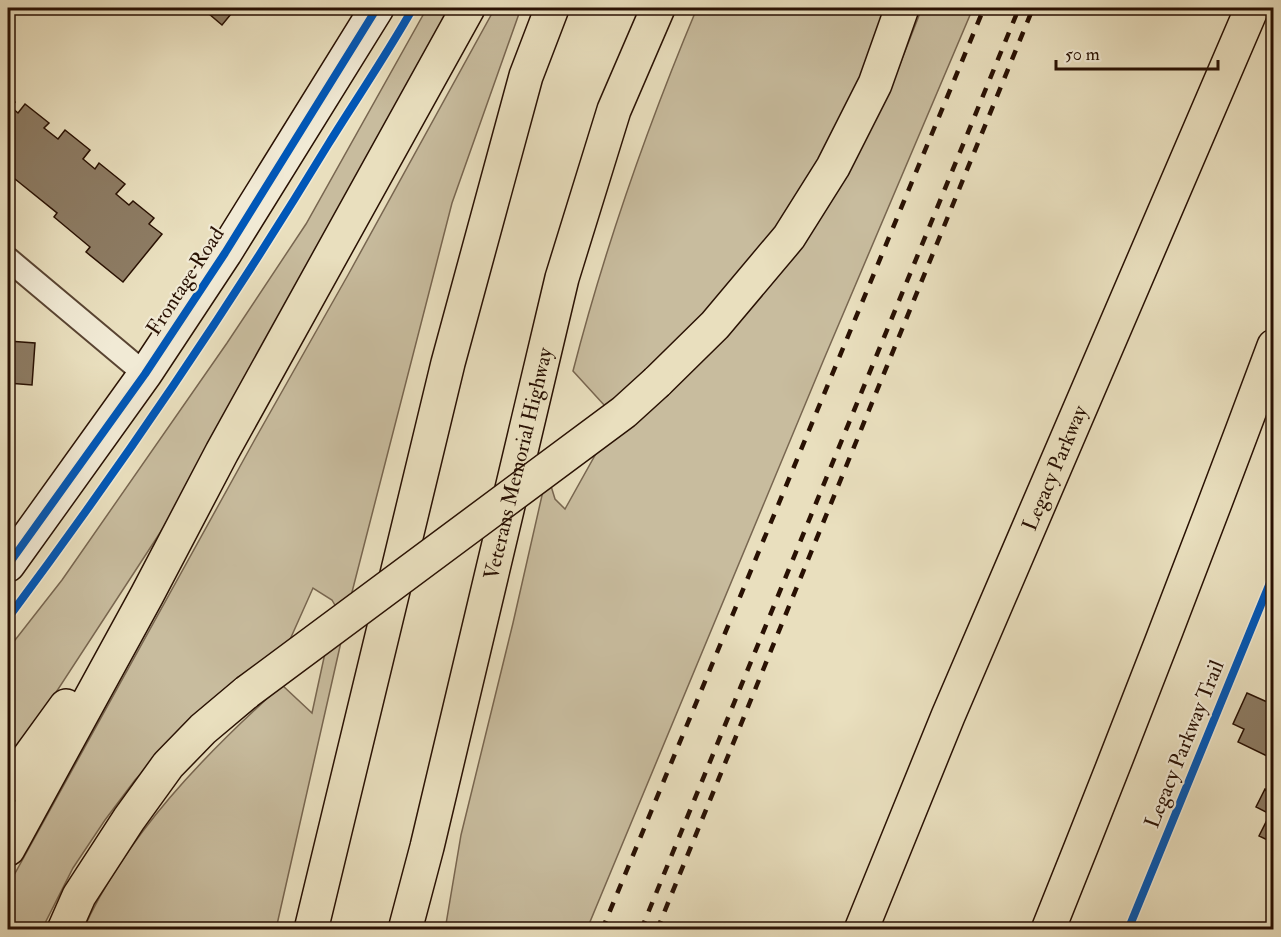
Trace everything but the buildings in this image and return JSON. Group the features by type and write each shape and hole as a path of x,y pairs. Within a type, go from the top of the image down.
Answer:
{"highway":[{"path":"8,849 222,453 468,8"},
{"path":"311,930 448,363 526,76 552,8"},
{"name":"Veterans Memorial Highway","path":"405,930 427,847 562,278 614,110 658,8"},
{"path":"64,930 79,896 129,819 168,765 203,729 247,692 614,419 657,382 715,325 789,237 833,167 869,94 902,8"},
{"name":"Legacy Parkway","path":"861,930 948,716 1252,8"},
{"path":"1048,930 1113,768 1274,346"},
{"path":"8,786 147,595"}],"street":[{"name":"Frontage Road","path":"8,565 145,374 225,253 377,8"},
{"path":"8,259 145,374"}],"shaded area":[{"path":"427,8 451,8 169,519 8,766 8,649 62,580 227,343 306,224"},
{"path":"495,8 521,8 452,203 351,596 336,607 332,600 313,588 288,644 171,741 135,780 73,868 42,929 8,930 8,886"},
{"path":"697,8 893,8 826,155 755,258 650,370 605,406 573,371 613,233 661,97"},
{"path":"922,8 973,8 587,929 445,930 461,835 543,491 551,486 555,499 565,509 598,450 841,185 889,92"},
{"path":"341,642 276,929 83,930 121,861 145,829 197,768 253,711 282,685 312,713 325,653"}],"railway":[{"path":"602,930 984,8"},
{"path":"641,930 1019,8"},
{"path":"657,930 1033,8"}],"cycle path":[{"path":"8,565 145,374 225,253 377,8"},
{"path":"8,618 134,443 214,325 413,8"},
{"name":"Legacy Parkway Trail","path":"1128,930 1274,573"}]}
